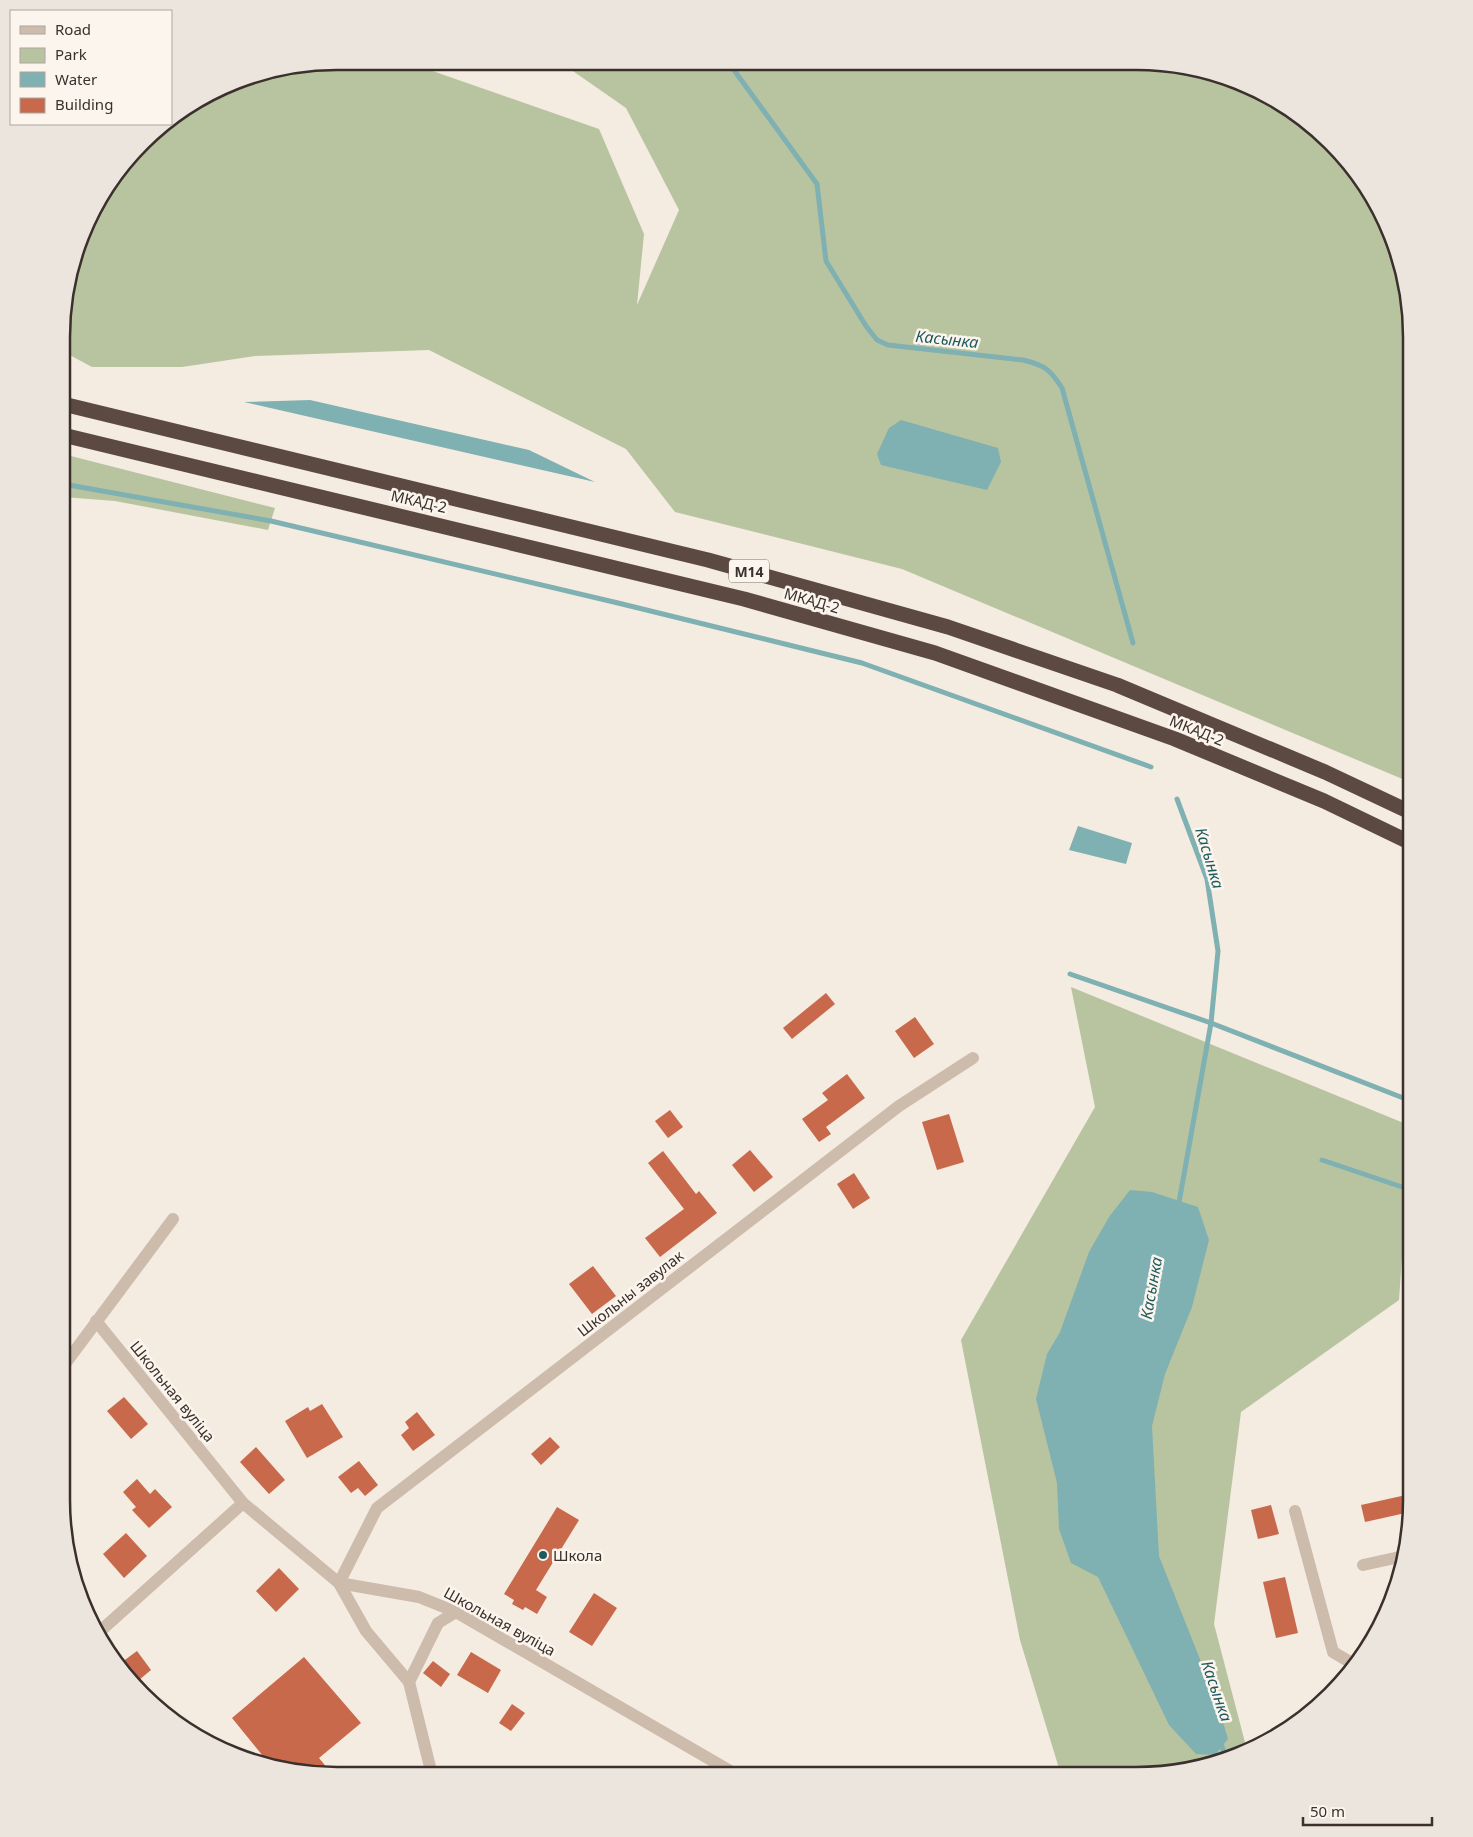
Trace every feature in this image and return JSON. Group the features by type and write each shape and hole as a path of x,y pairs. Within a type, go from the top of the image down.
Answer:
{"highway":[{"name":"М14","path":"70,405 708,560 948,627 1117,685 1325,772 1403,809"},
{"name":"МКАД-2","path":"70,437 744,599 900,642 1175,739 1324,801 1403,839"}],"street":[{"name":"Школьны завулак","path":"339,1583 377,1508 899,1106 973,1058"},
{"path":"70,1357 173,1219"},
{"name":"Школьная вуліца","path":"96,1321 242,1503 339,1583 419,1597 456,1612 723,1767"},
{"path":"103,1629 242,1503"},
{"path":"1296,1511 1333,1652 1349,1662"},
{"path":"1363,1565 1397,1558"},
{"path":"339,1583 366,1631 409,1682 430,1767"},
{"path":"409,1682 438,1623 456,1612"}],"green space":[{"path":"430,70 599,129 644,234 637,305 679,210 626,108 571,70 1136,70 1171,72 1222,84 1254,97 1285,115 1325,148 1348,174 1367,203 1383,235 1394,268 1401,302 1403,337 1403,779 902,569 675,512 626,449 429,350 255,356 182,367 92,367 70,355 72,302 79,268 90,235 115,188 148,148 188,115 219,97 268,79 302,72 319,71"},
{"path":"70,456 275,508 268,530 115,501 70,498"},
{"path":"1071,987 1403,1123 1403,1242 1399,1300 1241,1412 1214,1624 1245,1744 1205,1758 1171,1765 1059,1767 1020,1640 961,1340 1095,1107"}],"water":[{"path":"310,400 529,450 595,482 244,402"},
{"path":"901,420 998,448 1001,462 987,490 881,465 877,454 889,428"},
{"path":"1078,826 1132,843 1126,864 1069,850"},
{"path":"1130,1190 1152,1192 1198,1207 1209,1240 1192,1307 1165,1374 1152,1426 1159,1556 1217,1702 1228,1739 1215,1755 1196,1754 1169,1725 1098,1577 1071,1563 1059,1529 1057,1483 1036,1399 1047,1354 1060,1332 1089,1252 1109,1217"}],"building":[{"path":"826,993 835,1004 792,1039 783,1028"},
{"path":"915,1017 934,1044 914,1058 895,1031"},
{"path":"847,1074 865,1098 826,1127 831,1134 819,1142 802,1119 828,1100 822,1093"},
{"path":"670,1110 683,1127 668,1138 655,1121"},
{"path":"949,1114 964,1162 937,1170 922,1122"},
{"path":"750,1150 773,1177 754,1192 732,1165"},
{"path":"663,1151 696,1194 699,1191 717,1213 660,1257 645,1238 684,1209 648,1163"},
{"path":"854,1173 870,1198 853,1209 837,1184"},
{"path":"593,1266 616,1296 592,1314 569,1284"},
{"path":"124,1397 148,1424 131,1439 107,1411"},
{"path":"322,1404 343,1437 307,1458 285,1421 308,1407 310,1411"},
{"path":"417,1412 435,1435 413,1451 401,1435 409,1428 405,1422"},
{"path":"550,1437 560,1447 541,1465 531,1454"},
{"path":"256,1447 285,1480 269,1494 240,1462"},
{"path":"359,1461 378,1485 365,1496 358,1488 351,1493 338,1477"},
{"path":"137,1479 150,1494 155,1489 172,1507 149,1528 132,1510 136,1507 123,1492"},
{"path":"1403,1496 1402,1514 1365,1522 1361,1505"},
{"path":"1271,1505 1279,1534 1258,1539 1251,1510"},
{"name":"Школа","path":"557,1507 579,1520 536,1590 547,1597 537,1614 525,1607 523,1610 512,1604 514,1600 504,1594"},
{"path":"126,1533 147,1556 124,1578 103,1554"},
{"path":"279,1568 299,1589 276,1612 256,1591"},
{"path":"1285,1577 1298,1633 1276,1638 1263,1582"},
{"path":"594,1593 617,1608 592,1646 569,1632"},
{"path":"137,1651 151,1670 139,1680 124,1661"},
{"path":"471,1652 501,1670 488,1693 457,1675"},
{"path":"304,1657 361,1723 319,1758 326,1766 302,1765 263,1757 232,1718"},
{"path":"433,1661 450,1674 441,1687 423,1673"},
{"path":"512,1704 525,1713 511,1731 499,1723"}],"waterway":[{"name":"Касынка","path":"734,70 817,184 826,261 866,326 877,340 888,345 1023,360 1046,369 1058,382 1062,388 1133,643"},
{"path":"70,485 271,521 862,663 1151,767"},
{"name":"Касынка","path":"1177,799 1207,879 1218,951 1211,1023 1178,1208"},
{"path":"1070,974 1211,1023 1403,1098"},
{"path":"1322,1160 1403,1187"},
{"name":"Касынка","path":"1220,1740 1224,1752"}],"place":[{"name":"Школа","path":"543,1555"}]}
